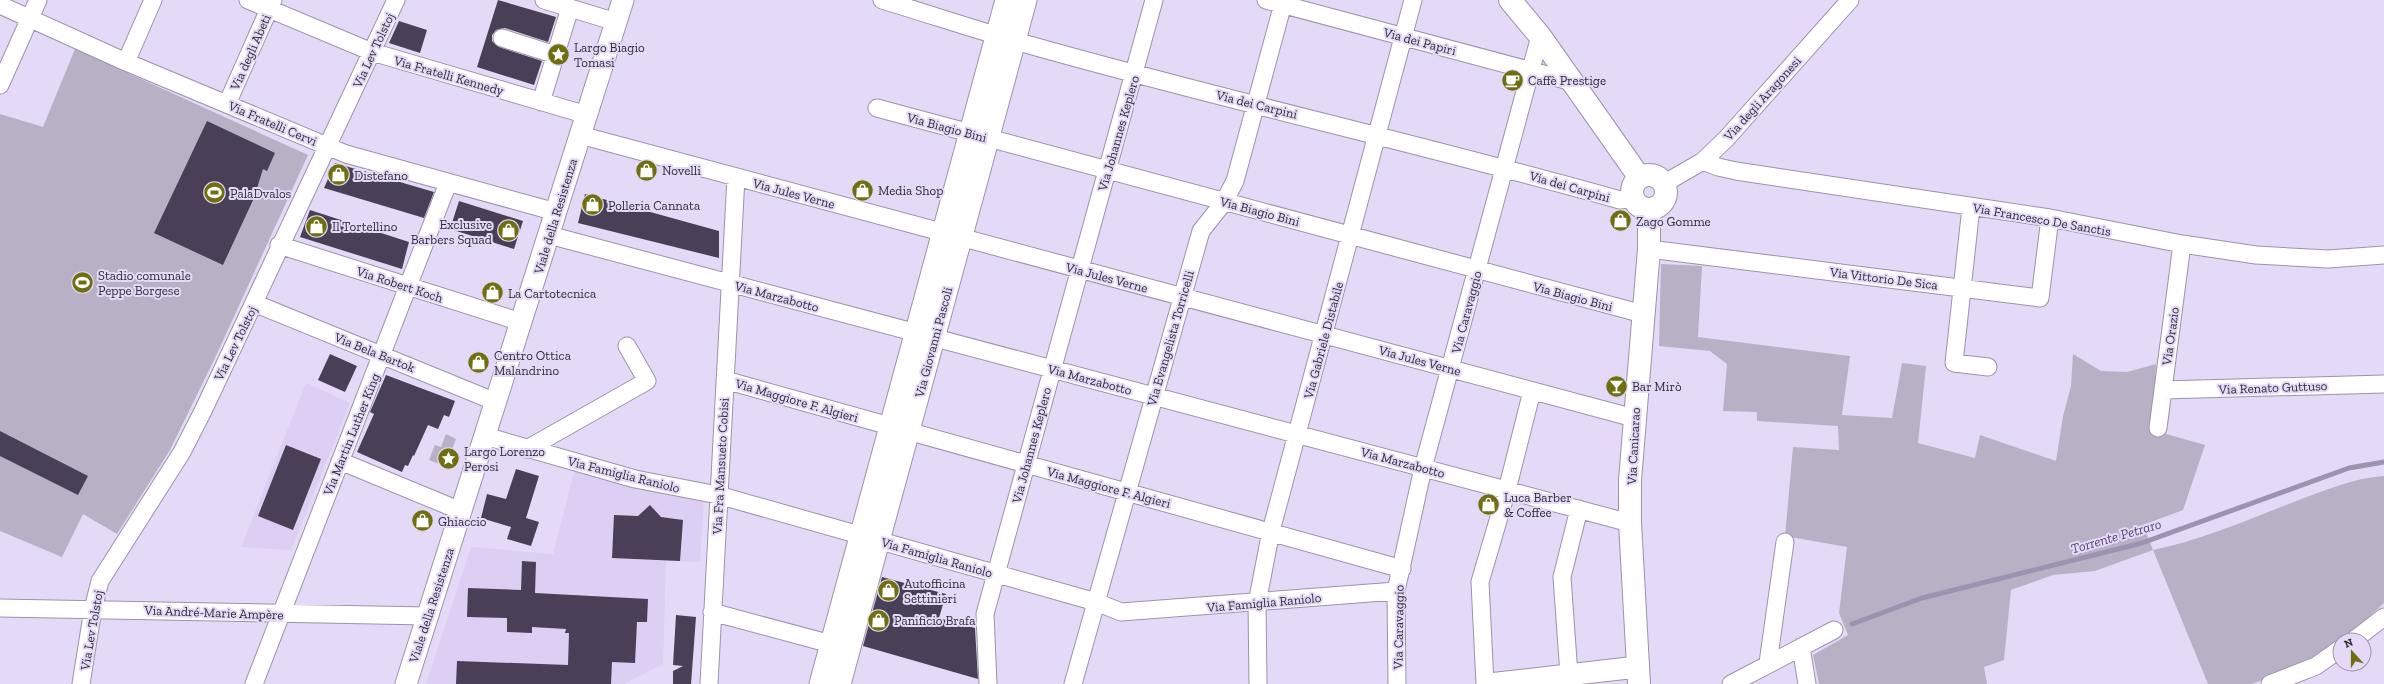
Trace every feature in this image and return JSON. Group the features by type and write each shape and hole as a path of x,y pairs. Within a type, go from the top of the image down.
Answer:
{"main road":[{"path":"1510,0 1540,36 1573,82 1641,195 1656,208 1666,197 1664,183 1653,175 1641,195"},
{"name":"Via Canicarao","path":"1638,676 1630,523 1634,418 1649,248 1641,195"}],"street":[{"path":"0,85 38,0"},
{"path":"126,62 153,0"},
{"name":"Via Fratelli Kennedy","path":"248,0 271,4 372,52 587,115"},
{"name":"Via Lev Tolstoj","path":"81,684 93,609 100,581 182,452 254,303 279,246 328,146 396,0"},
{"path":"544,0 616,22"},
{"name":"Viale della Resistenza","path":"406,684 550,235 623,0"},
{"name":"Via dei Carpini","path":"882,0 1006,38 1134,73 1505,168 1620,200 1641,195"},
{"name":"Via Giovanni Pascoli","path":"1006,0 1006,38"},
{"name":"Via Giovanni Pascoli","path":"840,684 870,537 952,235 1006,38 1026,0"},
{"name":"Via Johannes Keplero","path":"988,684 985,614 1154,0"},
{"name":"Via dei Papiri","path":"1266,0 1284,2 1403,37 1573,82"},
{"name":"Via Gabriele Distabile","path":"1258,684 1257,603 1271,531 1325,335 1413,0"},
{"name":"Via degli Aragonesi","path":"1664,183 1703,161 1726,139 1850,0"},
{"name":"Via Evangelista Torricelli","path":"1073,684 1201,230 1224,202 1235,181 1284,2"},
{"name":"Via degli Abeti","path":"227,104 271,4"},
{"name":"Via Fratelli Cervi","path":"0,5 30,17 126,62 346,154 556,212"},
{"path":"541,102 570,8"},
{"name":"Via Caravaggio","path":"1397,684 1396,591 1423,468 1532,71 1540,36"},
{"path":"502,38 556,54"},
{"name":"Via Biagio Bini","path":"877,108 1643,314"},
{"name":"Via Jules Verne","path":"580,135 1634,418"},
{"name":"Via Francesco De Sanctis","path":"1703,161 1718,167 1736,171 2050,218 2182,244 2256,255 2328,259 2384,255"},
{"name":"Via Fra Mansueto Cobisi","path":"708,684 736,177"},
{"name":"Via Martin Luther King","path":"254,684 448,183"},
{"path":"1971,207 1954,363 1988,367"},
{"name":"Via Vittorio De Sica","path":"1649,248 2040,298 2050,218"},
{"name":"Via Marzabotto","path":"550,235 1630,523"},
{"name":"Via Orazio","path":"2158,428 2182,244"},
{"name":"Via Robert Koch","path":"279,246 521,322"},
{"name":"Via Bela Bartok","path":"254,303 496,402"},
{"path":"527,449 647,382 627,346"},
{"name":"Via Maggiore F. Algieri","path":"725,380 1026,465 1271,531 1402,569"},
{"name":"Via Renato Guttuso","path":"2163,390 2384,384"},
{"path":"1485,684 1480,582 1507,490 1532,391"},
{"name":"Via Famiglia Raniolo","path":"485,436 635,479 718,495 870,537 1096,602 1121,612 1257,603 1396,591"},
{"path":"340,461 461,511"},
{"path":"1569,675 1562,577 1579,509"},
{"name":"Via Giovanni Pascoli","path":"820,684 831,644 870,537"},
{"path":"1768,663 1785,542"},
{"name":"Via André-Marie Ampère","path":"0,608 428,616"},
{"path":"712,612 831,644"},
{"path":"2364,632 2384,617"},
{"path":"1731,684 1768,663 1834,630"},
{"path":"1801,647 1807,684"},
{"path":"2270,684 2316,666 2332,655"},
{"path":"1489,684 1569,675 1638,676"}],"shaded area":[{"path":"75,49 308,155 215,358 170,450 117,534 83,514 62,557 0,531 0,114 43,127"},
{"path":"1661,264 1702,266 1698,337 1850,356 1842,415 1892,418 1902,363 1926,366 1918,443 1975,458 1980,435 2056,461 2063,416 2071,386 2073,354 2101,371 2127,372 2156,364 2152,430 2205,445 2183,510 2143,525 2153,550 2095,571 2053,575 2011,590 2004,660 1984,667 1987,684 1819,684 1813,655 1848,635 1839,613 1847,547 1785,536 1793,447 1839,450 1838,426 1757,421 1757,412 1723,411 1727,364 1710,351 1659,346"},
{"path":"306,383 350,403 291,550 241,547"},
{"path":"446,434 456,439 451,452 445,450 439,464 429,460 435,445 441,447"},
{"path":"575,469 704,501 700,562 666,561 663,664 624,684 426,684 471,547 553,554"},
{"path":"2384,476 2384,603 2353,632 2332,632 2332,648 2316,659 2252,684 2208,684 2153,550 2207,535 2338,486 2361,479"}],"building":[{"path":"498,0 556,17 548,42 505,28 496,30 492,35 492,41 499,47 542,61 534,85 477,67"},
{"path":"399,21 427,30 420,53 389,43"},
{"name":"PalaDvalos","path":"207,121 275,153 267,171 263,169 254,198 223,265 154,233"},
{"path":"335,163 434,192 424,218 324,188"},
{"path":"585,194 719,231 719,258 578,223"},
{"path":"459,201 523,221 514,249 450,229"},
{"path":"310,210 409,242 402,269 300,237"},
{"path":"330,354 357,366 345,392 318,380"},
{"path":"386,375 455,401 449,417 444,415 438,429 428,425 414,456 413,455 408,466 405,465 402,472 357,452 374,414 370,412"},
{"path":"0,431 88,476 78,495 0,456"},
{"path":"286,445 321,459 293,530 258,516"},
{"path":"516,469 539,476 526,518 539,522 531,546 507,539 511,527 481,518 487,494 506,499"},
{"path":"650,505 661,517 683,520 680,561 612,558 614,515 638,516"},
{"path":"522,561 536,562 535,593 648,599 647,622 637,622 635,663 612,662 611,684 456,684 457,661 568,665 569,633 565,633 566,629 532,627 532,633 507,632 507,618 467,617 468,588 521,590"},
{"path":"882,577 946,594 939,618 975,628 978,679 863,646"},
{"path":"676,615 696,617 691,684 673,684 673,671 683,666 673,665"}],"waterway":[{"name":"Torrente Petraro","path":"1852,624 1922,598 2142,543 2349,468 2384,462"}],"place":[{"name":"Largo Biagio Tomasi","path":"559,54"},
{"name":"Caffè Prestige","path":"1512,80"},
{"name":"Novelli","path":"646,170"},
{"name":"Distefano","path":"339,175"},
{"name":"Media Shop","path":"863,190"},
{"name":"PalaDvalos","path":"215,193"},
{"name":"Polleria Cannata","path":"592,205"},
{"name":"Zago Gomme","path":"1621,221"},
{"name":"Il Tortellino","path":"317,226"},
{"name":"Exclusive Barbers Squad","path":"508,231"},
{"name":"Stadio comunale Peppe Borgese","path":"82,282"},
{"name":"La Cartotecnica","path":"493,293"},
{"name":"Centro Ottica Malandrino","path":"478,362"},
{"name":"Bar Mirò","path":"1617,386"},
{"name":"Largo Lorenzo Perosi","path":"449,458"},
{"name":"Luca Barber & Coffee","path":"1488,504"},
{"name":"Ghiaccio","path":"422,521"},
{"name":"Autofficina Settinieri","path":"888,590"},
{"name":"Panificio Brafa","path":"878,620"}]}
